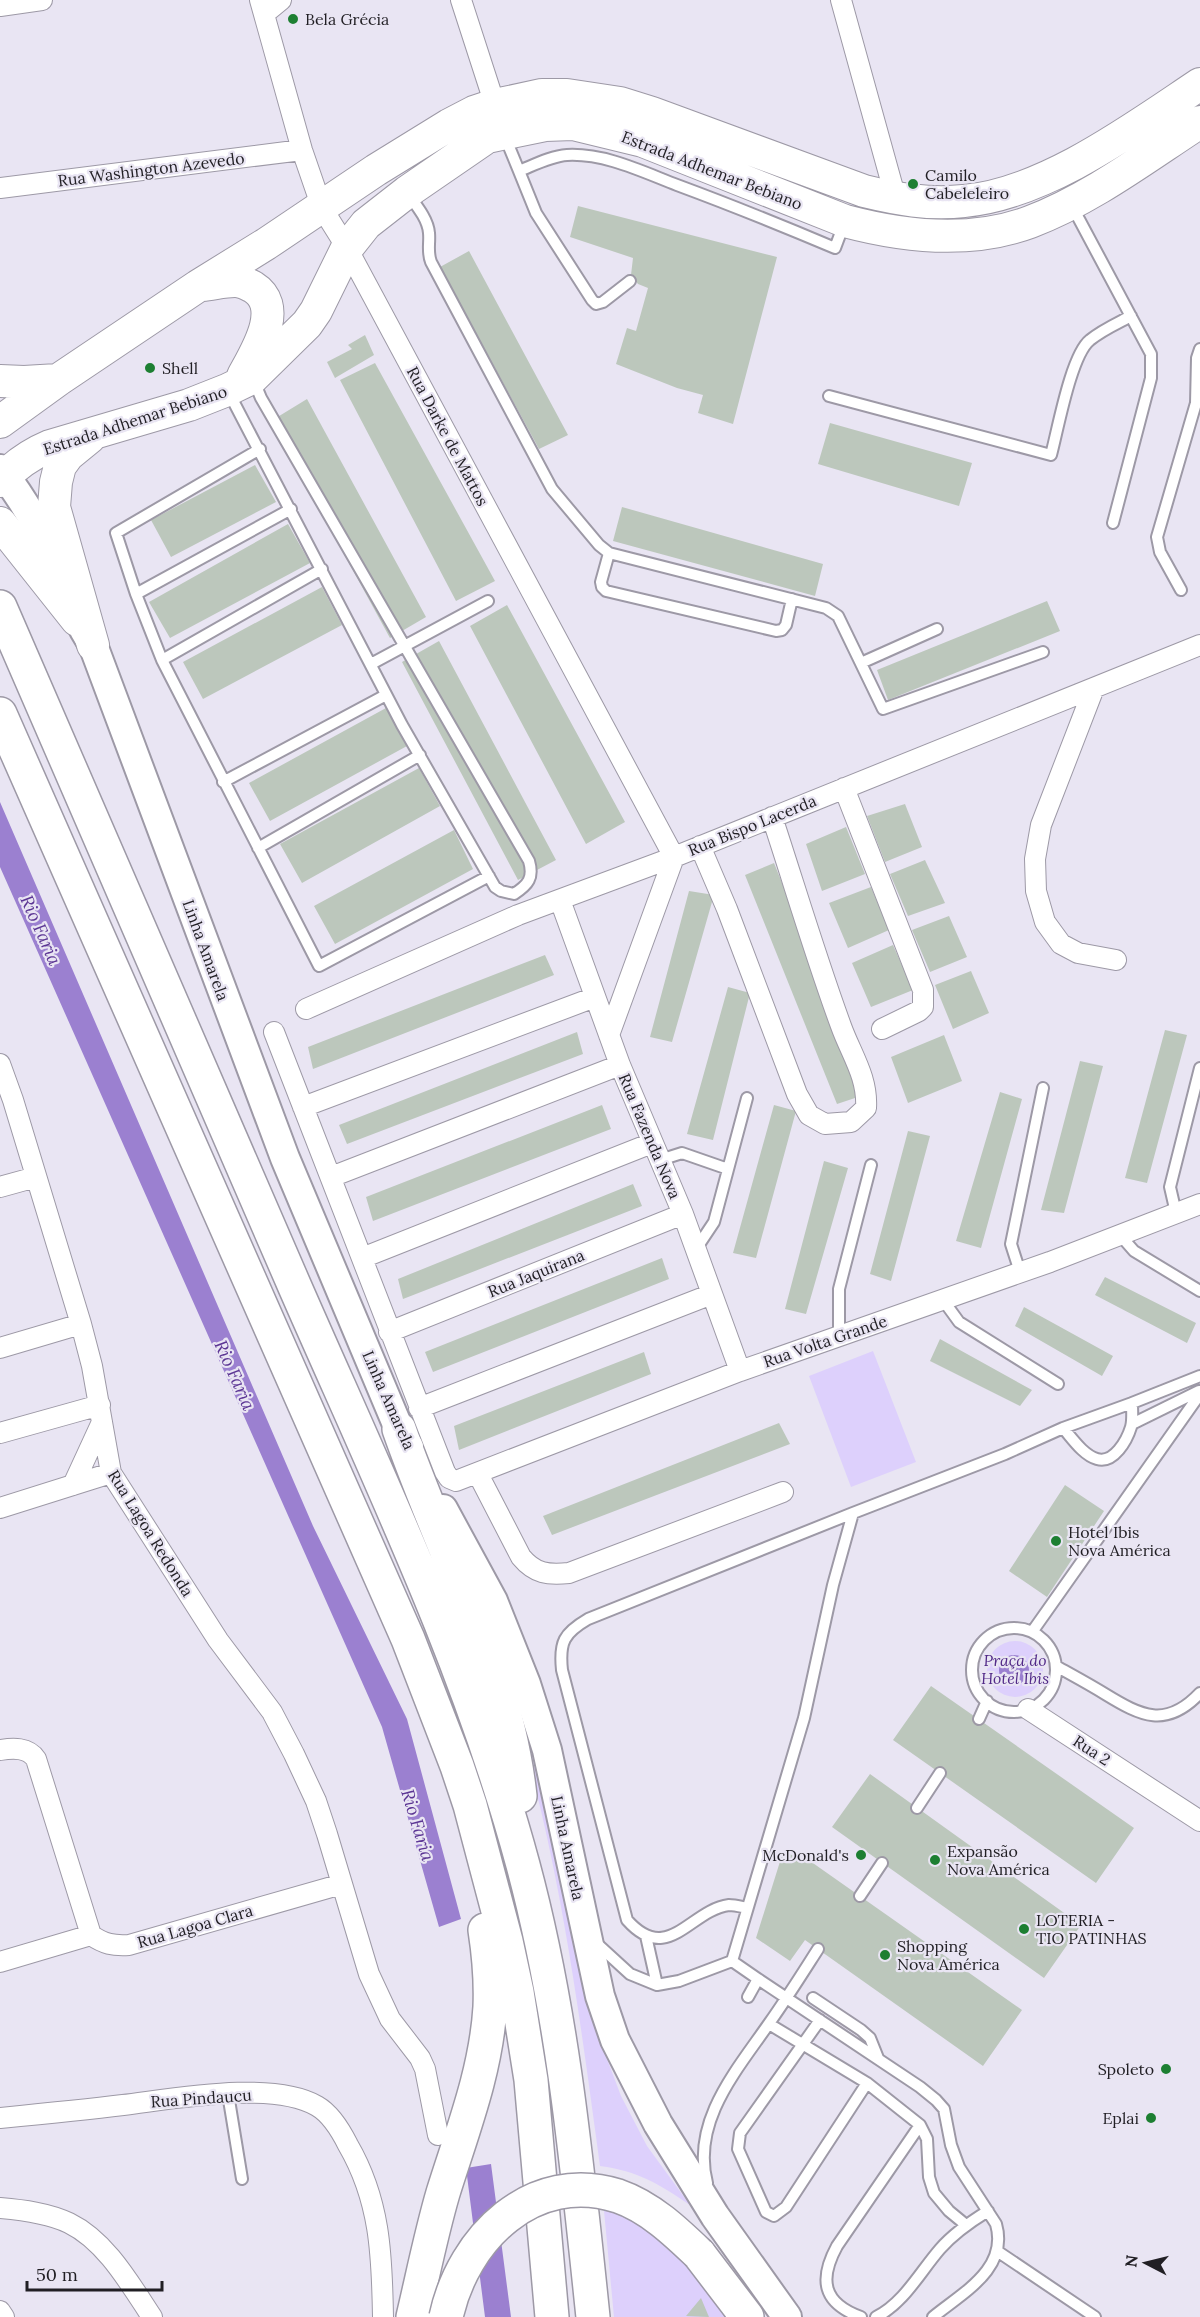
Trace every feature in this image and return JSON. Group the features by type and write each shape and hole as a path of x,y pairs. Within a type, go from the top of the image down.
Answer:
{"highway":[{"path":"0,607 415,1562 482,1731 524,1869 556,2013 577,2162 593,2317"},
{"path":"0,714 408,1639 457,1766 506,1941 524,2032 539,2156 552,2317"},
{"path":"409,1418 420,1487 484,1645 510,1734 518,1776 524,1869"},
{"path":"414,2314 440,2203 470,2111 483,2058 490,2008 489,1959 483,1913 485,1861"},
{"path":"446,2317 456,2285 486,2235 502,2219 520,2207 551,2194 571,2192 599,2192 620,2197 647,2211 675,2230 699,2254 747,2317"}],"main road":[{"name":"Estrada Adhemar Bebiano","path":"2,475 38,451 178,408 239,385 307,324 316,311 347,248 366,224 406,192 487,137 499,118 550,95 594,98 620,103 835,182 896,199 921,202 966,201 996,196 1033,182 1106,146 1200,84"},
{"name":"Estrada Adhemar Bebiano","path":"0,422 198,286 376,171 474,112 545,125 573,124 610,132 643,141 845,221 872,228 932,236 1002,230 1030,222 1071,203 1200,122"},
{"path":"198,286 236,281 245,283 258,291 265,302 268,312 259,348 239,385"},
{"path":"0,381 58,380"},
{"path":"85,633 54,507 60,466 68,455 97,431"},
{"name":"Linha Amarela","path":"2,475 42,537 57,568 85,633 285,1158 409,1418 493,1601 523,1674 547,1750 600,1996 615,2040 658,2124 715,2216 787,2317"},
{"path":"0,523 85,633"}],"street":[{"path":"0,6 42,0"},
{"path":"262,7 281,0"},
{"path":"461,0 499,118"},
{"path":"841,0 896,199"},
{"name":"Rua Darke de Mattos","path":"262,7 302,150 322,207 347,248 674,857"},
{"name":"Rua Washington Azevedo","path":"0,188 302,150"},
{"name":"Rua Bispo Lacerda","path":"306,1009 518,915 674,857 1200,645"},
{"path":"1094,688 1041,825 1035,859 1036,891 1045,922 1061,944 1078,953 1116,960"},
{"path":"844,789 923,990 923,1007 919,1011 882,1029"},
{"path":"700,846 727,909 797,1095 809,1114 825,1124 851,1122 866,1108 867,1094 863,1077 841,1028 772,817"},
{"path":"609,1035 674,857"},
{"name":"Rua Fazenda Nova","path":"560,900 620,1065 683,1214 740,1371"},
{"path":"303,1107 596,997"},
{"path":"274,1032 389,1332 409,1418 712,1294"},
{"name":"Rua Lagoa Redonda","path":"0,1064 81,1324 101,1414 111,1473 218,1640 272,1712 316,1801 369,1974 390,2019 420,2058 425,2069 438,2135"},
{"path":"331,1177 620,1065"},
{"path":"362,1258 656,1152"},
{"path":"0,1187 36,1177"},
{"name":"Rua Volta Grande","path":"409,1418 451,1480 459,1481 740,1371 943,1300 1200,1204"},
{"name":"Rua Jaquirana","path":"389,1332 683,1214"},
{"path":"0,1348 81,1324"},
{"path":"0,1433 101,1414"},
{"path":"73,1485 101,1414"},
{"path":"0,1508 111,1473"},
{"path":"478,1474 521,1557 529,1567 554,1575 569,1573 783,1492"},
{"name":"Rua 2","path":"1028,1709 1200,1821"},
{"path":"0,1750 20,1749 32,1753 40,1768 91,1935 0,1962"},
{"name":"Rua Lagoa Clara","path":"91,1935 102,1943 114,1946 129,1945 342,1884"},
{"name":"Rua Pindaucu","path":"0,2118 228,2094 264,2094 293,2098 318,2106 338,2127 362,2168 375,2210 381,2244 383,2317"},
{"path":"0,2208 29,2211 69,2223 98,2244 124,2275 152,2317"},
{"path":"0,2311 4,2317"}],"lane":[{"path":"499,118 536,213 592,300 596,304 603,302 630,281"},
{"path":"519,171 552,158 567,155 622,164 756,214 835,248 845,221"},
{"path":"406,192 427,222 428,255 431,262 552,489 598,545 609,553 834,611 883,709 1043,652"},
{"path":"1071,203 1151,354 1151,378 1113,523"},
{"path":"829,396 1052,455 1074,369 1081,352 1089,340 1131,316"},
{"path":"1181,590 1160,552 1156,537 1196,403 1197,358 1200,349"},
{"path":"239,385 261,398 531,868 531,877 526,886 514,894 495,887 386,695 260,449 239,385"},
{"path":"260,449 116,533 136,594 162,660 319,966 489,876"},
{"path":"136,594 291,509"},
{"path":"609,553 601,582 606,591 776,631 782,630 786,625 792,599"},
{"path":"162,660 321,569"},
{"path":"371,664 488,601"},
{"path":"861,663 937,629"},
{"path":"223,782 386,695"},
{"path":"258,848 420,755"},
{"path":"1176,1213 1170,1188 1200,1068"},
{"path":"1020,1272 1011,1244 1043,1088"},
{"path":"696,1249 714,1222 747,1098"},
{"path":"656,1152 682,1153 728,1169"},
{"path":"839,1336 839,1289 871,1165"},
{"path":"1120,1235 1134,1251 1200,1291"},
{"path":"943,1300 958,1322 1058,1384"},
{"path":"747,1908 729,1905 663,1938 646,1936 627,1920 562,1670 561,1655 566,1636 588,1619 1005,1454 1063,1428 1200,1376"},
{"path":"1132,1424 1200,1392"},
{"path":"1032,1632 1200,1392"},
{"path":"1063,1428 1089,1454 1103,1460 1112,1456 1121,1447 1132,1424 1132,1403"},
{"path":"732,1961 804,1718 833,1585 853,1513"},
{"path":"1008,1629 1032,1632 1047,1644 1056,1666 1049,1693 1043,1700 1028,1709 1007,1711 987,1701 980,1693 973,1675 973,1663 983,1643 999,1631 1008,1629"},
{"path":"1056,1666 1142,1714 1172,1714 1182,1709 1200,1693"},
{"path":"979,1719 987,1701"},
{"path":"917,1808 940,1773"},
{"path":"860,1896 882,1863"},
{"path":"587,1935 630,1974 657,1985 679,1981 732,1961"},
{"path":"646,1936 657,1985"},
{"path":"715,2216 703,2169 703,2144 711,2116 723,2091 818,1949"},
{"path":"732,1961 920,2087 944,2109 951,2145 959,2168 988,2211 999,2233 992,2266 984,2276 933,2317"},
{"path":"748,1997 759,1979"},
{"path":"813,1998 870,2038 878,2059"},
{"path":"820,2020 740,2133 738,2149 766,2212 774,2216 786,2207 867,2082"},
{"path":"769,2024 867,2082 920,2125 927,2139 929,2177 934,2193 949,2211 966,2225"},
{"path":"228,2094 242,2179"},
{"path":"861,2317 850,2313 830,2295 825,2275 829,2261 920,2125"},
{"path":"876,2317 893,2307 941,2248 966,2225 988,2211"},
{"path":"997,2251 1095,2317"}],"green space":[{"path":"873,1351 916,1462 851,1487 809,1376"},
{"name":"Praça do Hotel Ibis","path":"1009,1641 1021,1641 1031,1645 1039,1653 1043,1669 1039,1685 1031,1693 1021,1697 1009,1697 999,1693 991,1685 987,1675 987,1663 991,1653 999,1645"},
{"path":"506,1687 513,1689 542,1793 593,2022 621,2096 647,2146 690,2205 637,2175 600,2166 575,1990 552,1859 538,1799"},
{"path":"603,2200 638,2212 734,2317 614,2317"}],"water":[{"name":"Rio Faria","path":"0,802 313,1526 407,1719 461,1919 439,1927 382,1727 0,867"},
{"path":"1014,1655 1025,1659 1029,1670 1025,1681 1014,1685 1003,1681 999,1670 1003,1659"},
{"path":"491,2164 511,2317 485,2317 466,2168"}],"building":[{"path":"578,206 777,257 733,424 698,413 703,395 677,388 616,364 627,328 636,331 648,288 638,284 631,275 633,258 570,237"},
{"path":"469,251 568,435 539,449 440,267"},
{"path":"365,335 374,355 335,378 327,362 352,349 348,345"},
{"path":"375,363 495,581 456,601 340,380"},
{"path":"307,399 426,617 390,638 271,421"},
{"path":"830,423 972,463 959,506 818,464"},
{"path":"255,465 276,502 171,557 151,520"},
{"path":"622,507 823,564 815,596 613,541"},
{"path":"288,524 310,563 170,638 149,602"},
{"path":"322,587 342,625 203,699 183,662"},
{"path":"1047,601 1060,631 888,700 877,670"},
{"path":"507,605 625,822 586,844 470,626"},
{"path":"439,641 556,860 518,880 402,662"},
{"path":"386,708 407,746 270,821 249,783"},
{"path":"419,768 440,806 302,883 280,844"},
{"path":"905,804 922,847 885,862 867,816"},
{"path":"846,827 865,874 822,891 806,844"},
{"path":"454,830 473,869 335,944 314,906"},
{"path":"925,860 945,903 908,916 890,874"},
{"path":"774,863 867,1094 837,1104 745,875"},
{"path":"871,887 889,930 848,948 829,903"},
{"path":"689,891 714,895 672,1042 650,1037"},
{"path":"949,916 967,957 930,972 912,930"},
{"path":"893,945 913,990 871,1007 852,963"},
{"path":"545,955 554,975 313,1069 308,1047"},
{"path":"971,971 989,1013 953,1029 935,985"},
{"path":"728,987 750,993 713,1140 687,1134"},
{"path":"1165,1030 1187,1035 1147,1183 1125,1178"},
{"path":"577,1032 583,1054 347,1144 339,1125"},
{"path":"944,1035 962,1081 908,1103 891,1057"},
{"path":"1080,1061 1103,1066 1064,1213 1041,1210"},
{"path":"1000,1092 1022,1099 981,1248 956,1241"},
{"path":"602,1105 611,1129 373,1221 366,1197"},
{"path":"774,1105 796,1111 756,1258 733,1253"},
{"path":"908,1131 930,1136 891,1281 870,1274"},
{"path":"824,1161 848,1168 806,1314 785,1309"},
{"path":"633,1184 642,1206 403,1299 398,1279"},
{"path":"662,1258 669,1279 433,1372 425,1352"},
{"path":"1105,1277 1196,1323 1187,1343 1095,1295"},
{"path":"1024,1307 1113,1356 1102,1376 1015,1326"},
{"path":"940,1339 1032,1390 1020,1406 930,1361"},
{"path":"644,1352 651,1374 459,1450 454,1426"},
{"path":"779,1423 790,1444 552,1535 543,1516"},
{"name":"Hotel Ibis Nova América","path":"1065,1485 1104,1511 1047,1597 1009,1571"},
{"path":"931,1686 1134,1828 1096,1883 893,1740"},
{"name":"Shopping Nova América","path":"870,1774 1081,1925 1044,1978 832,1827"},
{"name":"Shopping Nova América","path":"783,1852 810,1861 1022,2010 983,2066 805,1940 790,1961 756,1938"},
{"path":"701,2298 709,2317 686,2316"}],"place":[{"name":"Bela Grécia","path":"293,19"},
{"name":"Camilo Cabeleleiro","path":"913,184"},
{"name":"Shell","path":"150,368"},
{"name":"Hotel Ibis Nova América","path":"1056,1541"},
{"name":"McDonald's","path":"861,1855"},
{"name":"Expansão Nova América","path":"935,1860"},
{"name":"LOTERIA - TIO PATINHAS","path":"1024,1929"},
{"name":"Shopping Nova América","path":"885,1955"},
{"name":"Spoleto","path":"1166,2069"},
{"name":"Eplai","path":"1151,2118"}]}
